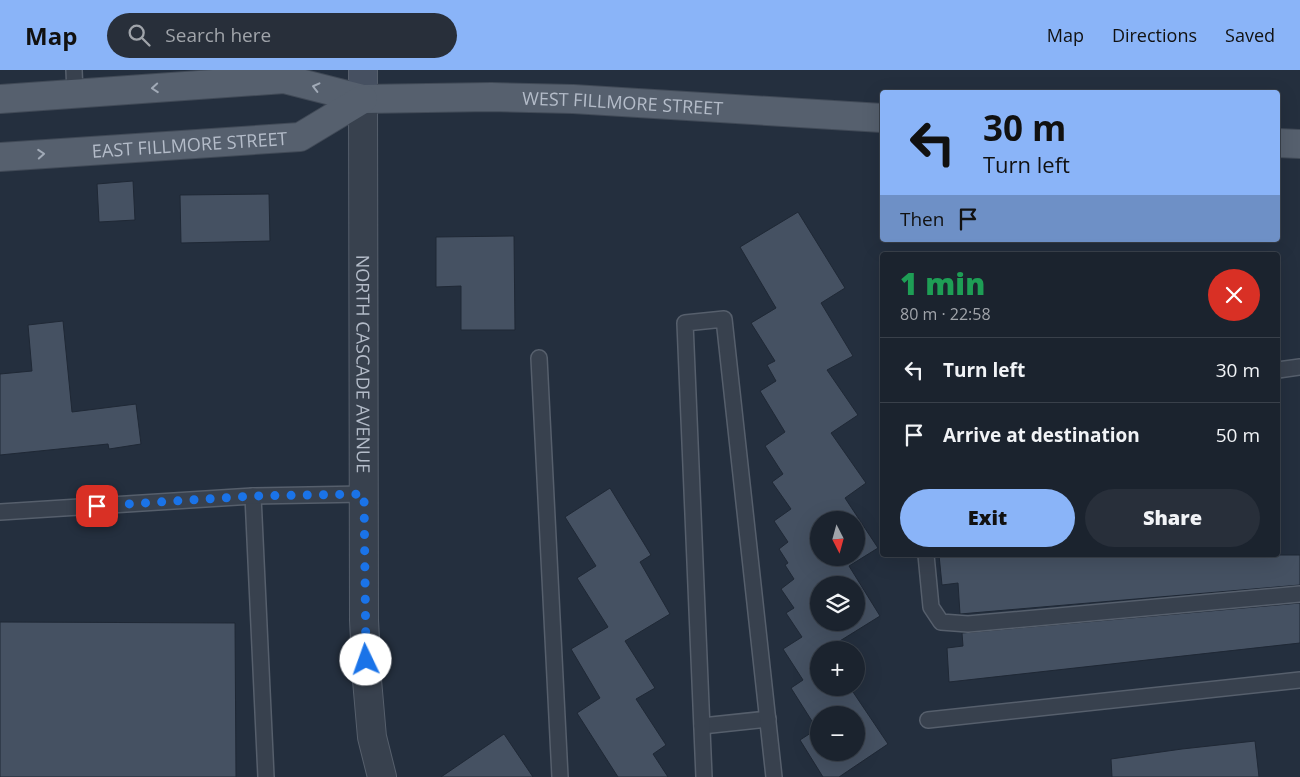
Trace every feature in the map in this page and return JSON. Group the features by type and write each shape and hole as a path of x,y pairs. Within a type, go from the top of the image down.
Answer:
{"main road":[{"name":"NORTH CASCADE AVENUE","path":"363,70 363,99"},
{"path":"0,99 75,82 284,79 363,99"},
{"name":"WEST FILLMORE STREET","path":"363,99 491,97 573,99 880,118"},
{"name":"EAST FILLMORE STREET","path":"0,157 300,138 363,99"},
{"path":"1280,144 1300,144"}],"street":[{"name":"NORTH CASCADE AVENUE","path":"363,99 364,620 372,737 382,777"}],"lane":[{"path":"704,777 685,323 724,319 774,777"},
{"path":"539,358 560,777"},
{"path":"1280,370 1300,367"},
{"path":"0,512 253,496 364,494"},
{"path":"253,496 266,777"},
{"path":"926,557 931,607 941,622 968,624 1300,594"},
{"path":"928,720 1300,680"},
{"path":"702,726 768,719"}],"building":[{"path":"133,181 135,220 99,222 97,184"},
{"path":"269,194 270,241 181,243 180,195"},
{"path":"798,212 845,288 821,303 853,356 827,370 858,415 831,433 866,483 845,498 854,511 810,511 810,566 849,566 855,576 810,576 810,631 856,631 840,641 810,641 810,696 856,696 862,706 810,706 810,718 791,688 803,680 783,649 802,637 786,613 794,608 781,589 794,579 785,565 788,563 779,549 788,542 774,521 791,509 772,482 783,474 765,446 785,432 760,391 776,381 767,365 775,361 751,323 776,308 740,247"},
{"path":"514,236 515,330 461,330 461,286 436,287 436,237"},
{"path":"63,321 72,412 136,404 141,444 109,449 108,444 0,455 0,374 32,371 28,325"},
{"path":"610,488 651,555 640,562 670,614 625,641 655,688 636,699 666,745 653,754 668,777 618,777 577,713 600,698 571,649 608,627 577,578 596,566 565,517"},
{"path":"865,528 878,548 865,556"},
{"path":"1280,555 1300,555 1300,585 960,614 958,583 942,585 939,557 1280,557"},
{"path":"865,592 880,616 865,625"},
{"path":"1300,603 1300,643 949,682 947,648 963,646 962,633"},
{"path":"0,622 235,623 236,777 0,777"},
{"path":"865,710 888,744 865,759"},
{"path":"504,734 533,777 441,777"},
{"path":"810,734 810,756 800,740"},
{"path":"1255,741 1259,777 1112,777 1111,759"},
{"path":"813,761 863,761 839,777 823,777"}],"route":[{"path":"97,506 253,496 364,494 364,620 366,660"}]}
